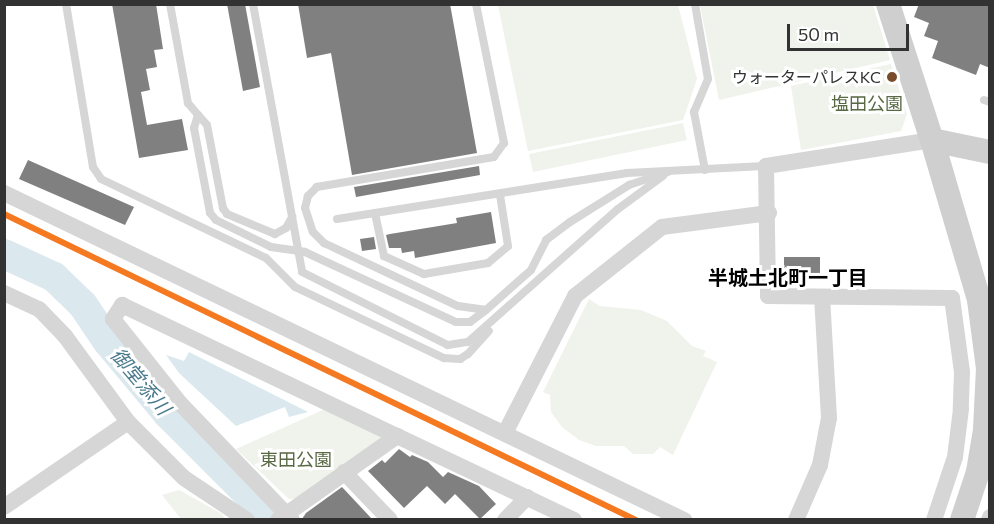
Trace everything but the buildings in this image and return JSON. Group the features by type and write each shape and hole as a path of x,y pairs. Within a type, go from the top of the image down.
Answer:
{"street":[{"path":"888,4 932,140 979,300 988,368 985,430 978,472 962,519"},
{"path":"934,519 955,457 961,409 960,337 952,298 768,296 769,213 766,166 932,140 990,152"},
{"path":"4,193 684,519"},
{"path":"505,433 575,296 662,227 769,213"},
{"path":"4,293 39,309 65,336 128,422 184,478 238,518"},
{"path":"796,519 820,465 829,418 822,298"},
{"path":"397,436 344,472 286,517 179,402 113,319 122,305 574,519"},
{"path":"4,507 128,422"},
{"path":"344,472 390,519"},
{"path":"505,519 527,497"}],"lane":[{"path":"66,4 93,167 101,179 266,258 295,287 444,358 459,359 468,354 505,313"},
{"path":"171,4 188,103 207,125 223,208 227,214 275,234 286,228 292,216"},
{"path":"253,4 302,272 312,280 447,345 468,342 505,313 618,209 668,172"},
{"path":"476,4 504,143 494,157 317,187 308,196 305,208 313,232 324,243 458,306 486,310"},
{"path":"695,4 708,79 694,112 705,170"},
{"path":"198,115 194,128 210,213 216,220 271,247 298,251 456,322 470,322 531,270 546,240 629,185 668,172"},
{"path":"337,219 479,194 500,195 627,173 766,166"},
{"path":"375,213 384,256 424,274 488,263 508,246 500,195"}],"green space":[{"path":"498,5 678,5 697,79 683,120 528,151"},
{"path":"700,5 873,5 890,60 719,100"},
{"name":"塩田公園","path":"891,64 907,114 901,131 801,150 791,86"},
{"path":"683,123 687,140 533,172 529,154"},
{"path":"589,299 600,306 641,310 667,321 692,346 706,351 703,356 717,362 673,455 660,447 653,454 633,454 624,446 596,446 579,440 562,427 551,412 550,395 543,392"},
{"name":"東田公園","path":"325,409 383,437 298,499 289,499 236,449"},
{"path":"179,490 222,514 225,519 181,519 162,495"}],"shaded area":[{"path":"189,352 308,412 289,417 285,407 236,426 179,373 166,355 184,361"}],"waterway":[{"name":"御堂添川","path":"4,254 54,277 83,305 108,342 168,414 274,520"}],"transit line":[{"path":"4,214 636,520"}],"place":[{"name":"ウォーターパレスKC","path":"892,77"}],"district":[{"name":"半城土北町一丁目","path":"788,277"}]}
